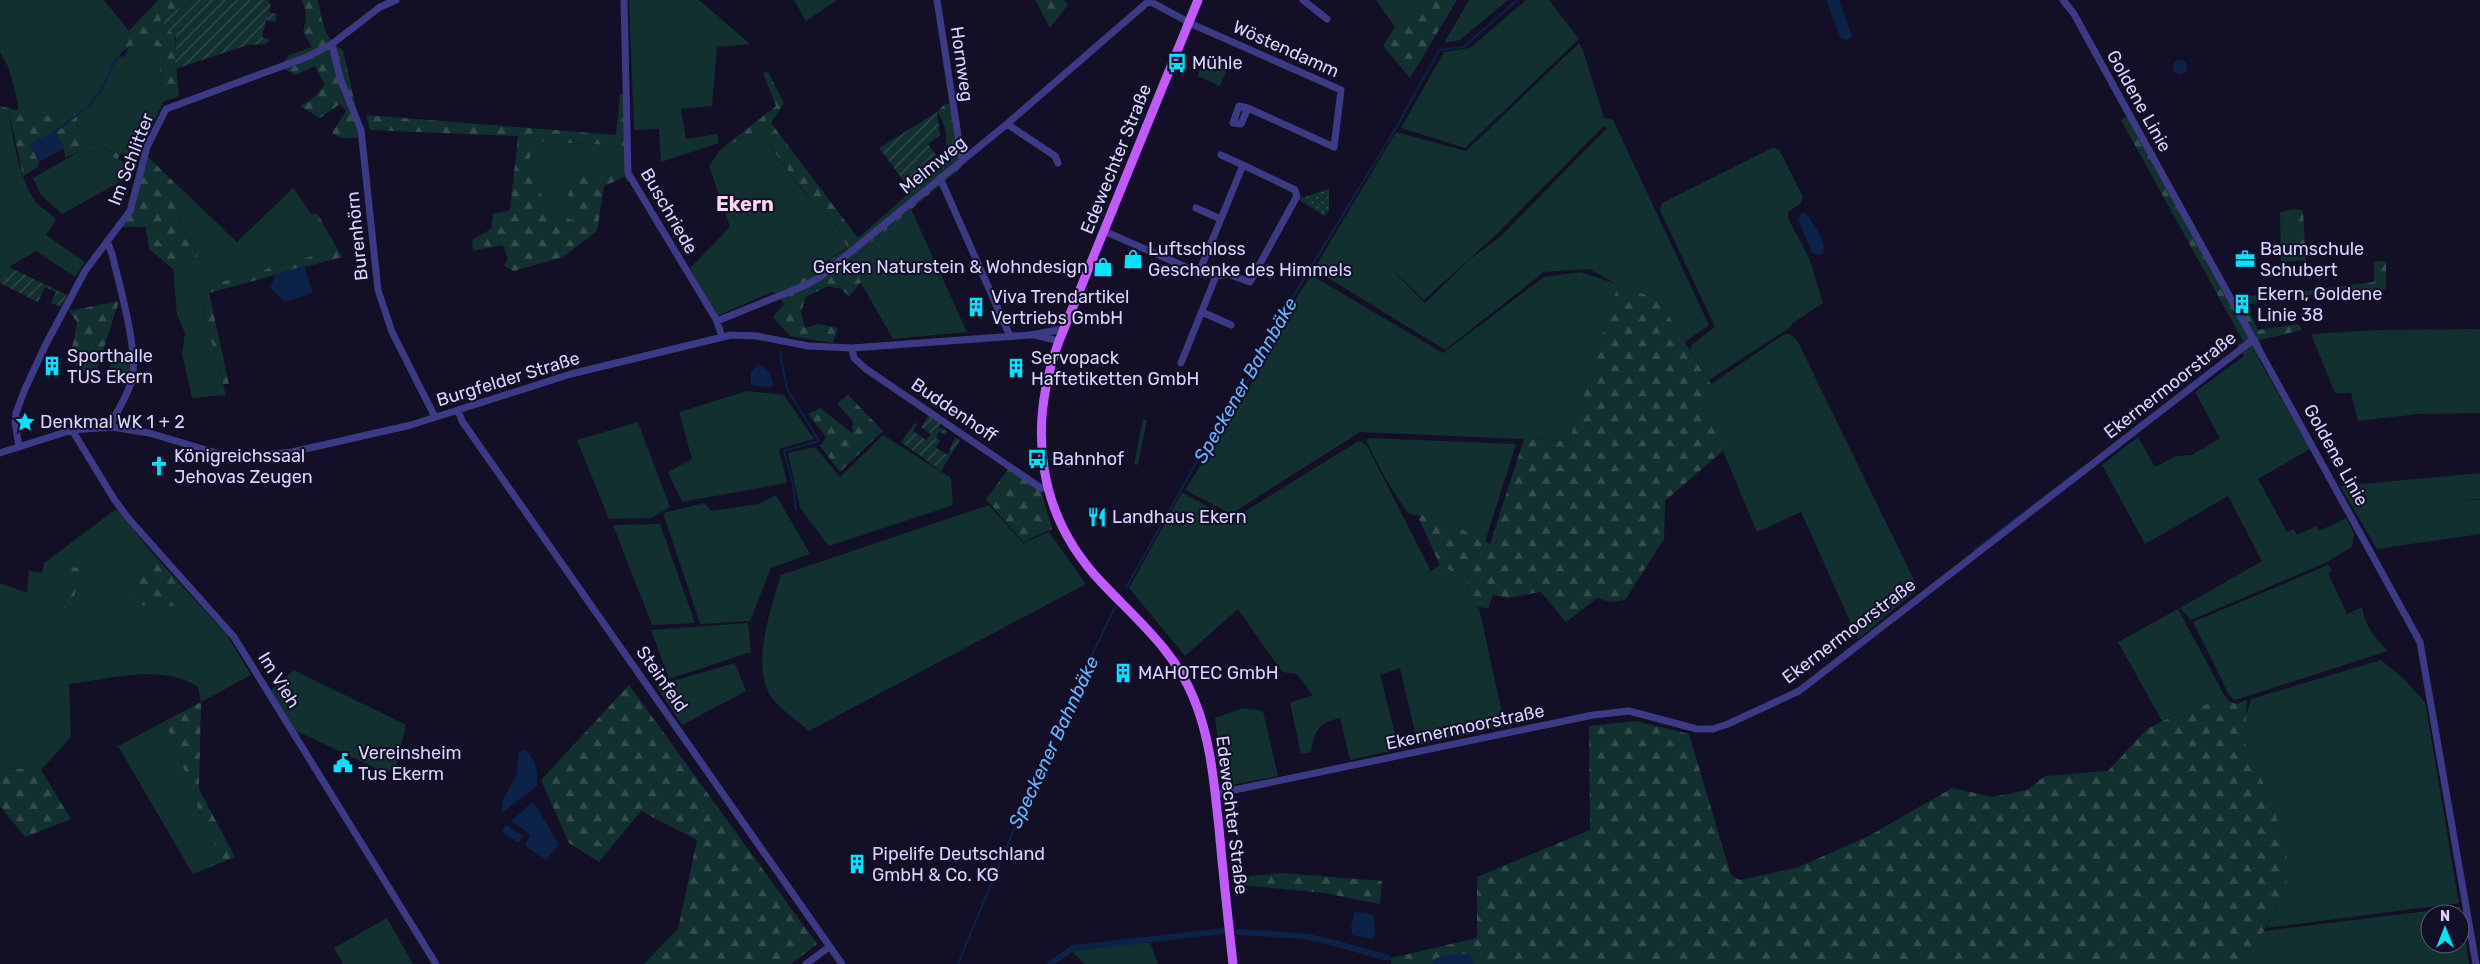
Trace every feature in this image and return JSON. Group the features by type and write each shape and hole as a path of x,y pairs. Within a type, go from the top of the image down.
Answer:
{"main road":[{"name":"Edewechter Straße","path":"1198,0 1059,341 1046,380 1041,416 1042,457 1048,488 1064,529 1081,556 1103,584 1159,641 1184,676 1199,711 1208,738 1233,964"}],"street":[{"name":"Im Schlitter","path":"19,447 15,431 16,418 25,388 85,271 130,211 147,147 166,109 307,57 332,44 380,7 396,0"},
{"name":"Buschriede","path":"624,0 628,173 717,321 722,337"},
{"name":"Hornweg","path":"937,0 962,161"},
{"path":"1303,0 1327,19"},
{"name":"Goldene Linie","path":"2062,0 2074,14 2123,101 2420,642 2476,964"},
{"name":"Melmweg","path":"717,321 806,285 820,277 1007,124 1150,1 1189,22"},
{"name":"Wöstendamm","path":"1189,22 1341,90 1334,147 1248,108"},
{"name":"Burenhörn","path":"332,44 340,78 361,130 378,290 392,332 435,417"},
{"path":"1007,124 1055,156 1058,163"},
{"path":"1104,231 1195,271 1200,270 1216,276 1228,274 1250,282 1296,196 1295,190 1221,155"},
{"path":"1200,270 1243,166"},
{"path":"940,178 1010,336"},
{"path":"1196,208 1221,219"},
{"path":"107,241 116,273 131,344 132,366 132,378 112,422 112,427"},
{"path":"1181,364 1216,276"},
{"path":"1202,312 1231,325"},
{"name":"Burgfelder Straße","path":"0,453 72,430 112,427 149,434 220,454 245,457 279,454 320,447 435,417 571,374 722,337 748,335 808,346 852,348 1010,336 1064,329"},
{"name":"Burgfelder Straße","path":"1032,334 1059,341"},
{"name":"Ekernermoorstraße","path":"1215,794 1593,715 1629,711 1697,729 1713,729 1728,724 1799,691 2254,340"},
{"name":"Buddenhoff","path":"852,348 854,358 866,369 1041,488 1048,488"},
{"name":"Steinfeld","path":"458,410 462,421 842,964"},
{"name":"Im Vieh","path":"72,430 114,499 128,518 180,579 234,637 436,964"},
{"path":"806,964 829,947"}],"green space":[{"path":"0,0 104,0 129,31 124,50 117,58 125,56 129,47 142,40 158,50 163,102 137,159 78,140 77,114 40,116 18,111 17,99 9,69 0,52"},
{"path":"158,0 198,0 172,12 179,96 163,102 158,50 142,40 124,50 129,31"},
{"path":"198,0 268,0 271,6 269,12 277,14 275,22 266,20 262,37 270,40 266,44 248,45 175,69 176,37 160,20"},
{"path":"301,0 318,0 328,35 343,50 361,130 357,138 341,138 332,133 346,111 340,104 320,118 300,106 311,100 325,85 315,66 296,75 280,67 289,55 312,47 303,32 306,16"},
{"path":"629,0 699,0 750,44 717,47 712,106 681,109 686,139 717,134 719,143 661,162 659,129 634,130"},
{"path":"794,0 837,0 806,21"},
{"path":"1035,0 1065,0 1068,5 1050,28"},
{"path":"1376,0 1421,0 1395,27"},
{"path":"1421,0 1457,0 1410,78 1383,46 1395,27"},
{"path":"1469,0 1508,0 1460,40 1444,43"},
{"path":"1526,0 1549,0 1579,39 1465,148 1401,128 1444,52 1470,48"},
{"path":"1579,43 1583,50 1604,118 1613,120 1709,325 1685,342 1658,299 1618,285 1569,441 1360,432 1231,514 1185,490 1260,370 1280,324 1311,275 1443,353 1544,277 1581,272 1616,284 1589,269 1544,272 1445,350 1314,269 1396,132 1466,151","holes":["1604,126 1607,128 1500,237 1470,259 1425,303 1382,260 1424,300 1497,234"]},
{"path":"1204,56 1228,67 1220,86 1198,76"},
{"path":"768,72 784,103 771,123 858,238 939,167 936,162 946,155 946,138 945,127 937,112 945,104 952,104 962,167 849,261 861,282 849,296 841,289 828,286 806,297 801,312 805,328 818,324 838,328 833,343 790,336 773,317 784,304 773,291 800,280 847,248 839,230 794,179 759,129 720,150 776,106 763,73"},
{"path":"620,95 626,96 627,146 534,141 527,171 549,207 573,221 568,195 578,174 606,173 625,177 604,186 597,231 563,257 514,271 504,266 508,259 503,245 473,251 472,240 491,229 493,214 510,210 518,136 370,130 366,115 616,135"},
{"path":"0,106 8,108 0,118"},
{"path":"8,108 23,177 35,201 56,220 46,235 85,262 75,277 36,251 9,267 0,277 0,118"},
{"path":"8,108 40,116 77,114 78,140 120,154 118,159 83,149 65,158 64,149 30,144 39,162 38,167 23,176"},
{"path":"937,112 940,135 928,144 936,155 920,167 927,177 912,192 879,148"},
{"path":"2129,115 2229,297 2283,294 2374,282 2374,261 2386,261 2386,289 2287,297 2246,305 2258,330 2298,324 2302,330 2260,340 2263,356 2259,358 2254,351 2244,356 2237,346 2243,341 2121,120"},
{"path":"759,129 803,191 838,229 847,247 800,280 717,316 690,268 730,227 709,166 720,150"},
{"path":"533,141 627,146 632,179 627,182 625,177 606,173 573,221 549,207 527,171"},
{"path":"1774,147 1780,151 1803,197 1800,204 1788,212 1788,218 1810,260 1823,303 1793,323 1789,328 1709,380 1690,350 1691,345 1715,327 1660,210 1662,203"},
{"path":"83,149 118,159 130,165 127,178 62,214 41,195 33,178"},
{"path":"145,154 173,181 180,222 198,256 173,269 149,249 146,227 123,227 119,225 130,211"},
{"path":"173,181 237,242 293,188 312,215 332,250 201,288 205,318 226,395 192,398 182,354 185,333 177,315 173,269 198,256 180,222"},
{"path":"1329,189 1329,210 1325,216 1298,199"},
{"path":"911,209 967,332 893,339 849,262"},
{"path":"2294,209 2295,261 2281,262 2280,212"},
{"path":"2294,209 2303,210 2306,260 2295,261"},
{"path":"317,213 342,257 209,293 229,384 223,384 205,318 201,288 332,250 312,215"},
{"path":"9,267 67,295 61,307 51,303 56,292 45,287 38,302 0,283 0,277"},
{"path":"1618,285 1658,299 1711,384 1703,404 1724,450 1665,501 1664,539 1625,600 1611,602 1597,598 1566,622 1541,592 1508,598 1493,595 1488,608 1475,607 1465,578 1440,565 1419,519 1422,515 1446,521 1490,544 1524,439 1569,441"},
{"path":"119,301 95,375 86,374 70,359 77,322 69,311"},
{"path":"2480,329 2480,413 2418,414 2358,421 2351,393 2335,393 2311,334 2376,330"},
{"path":"1789,334 1797,340 1917,586 1916,591 1858,639 1801,512 1757,532 1703,404 1711,384 1783,335"},
{"path":"114,350 128,352 130,372 127,383 107,378"},
{"path":"2254,351 2310,449 2258,479 2287,532 2294,529 2297,535 2316,526 2319,531 2346,518 2354,534 2352,547 2327,562 2191,620 2180,608 2262,561 2228,496 2145,544 2102,465 2138,437 2155,467 2176,456 2192,455 2220,438 2195,392 2244,356"},
{"path":"747,391 784,395 814,439 779,449 787,483 682,502 668,472 692,459 679,412"},
{"path":"848,395 883,431 840,472 820,446 826,437 808,414 820,408 852,433 853,421 837,404"},
{"path":"929,415 941,423 939,427 947,431 946,435 939,432 936,438 940,440 936,448 948,455 955,437 960,440 941,471 901,442 915,423 917,424 913,431 926,440 931,434 921,427"},
{"path":"1143,419 1147,420 1138,465 1134,464"},
{"path":"638,422 670,507 651,518 609,519 577,440"},
{"path":"883,435 951,478 953,505 829,546 800,508 788,453 815,447 840,477"},
{"path":"1369,438 1516,444 1485,542 1446,521 1409,514 1380,469 1366,440"},
{"path":"1357,442 1362,442 1367,446 1430,569 1429,572 1440,565 1465,578 1475,607 1479,608 1505,726 1418,745 1400,668 1380,675 1399,749 1350,760 1340,718 1322,725 1316,733 1311,752 1301,754 1290,703 1313,695 1297,674 1282,672 1238,609 1185,656 1129,588 1182,492 1237,523 1234,518"},
{"path":"1009,468 1041,490 1052,529 1023,542 986,499"},
{"path":"2480,473 2480,499 2465,499 2480,500 2480,534 2377,549 2340,486"},
{"path":"776,495 810,554 771,568 750,621 700,624 663,513 704,503 711,511 758,504"},
{"path":"989,505 1023,543 1049,532 1086,584 809,731 772,698 766,685 763,670 764,637 781,575"},
{"path":"116,509 153,554 132,591 176,597 184,588 227,635 251,675 201,702 198,687 184,680 169,676 153,674 118,676 69,684 71,737 41,770 0,768 0,583 27,593 29,571 42,573 44,563"},
{"path":"660,524 695,623 652,625 613,525"},
{"path":"153,554 184,588 176,597 175,606 138,605 132,591"},
{"path":"2328,565 2332,570 2328,573 2347,614 2362,607 2371,631 2388,651 2235,700 2229,695 2193,622"},
{"path":"71,567 81,568 71,610 64,608"},
{"path":"2178,609 2227,700 2188,708 2162,721 2118,642"},
{"path":"748,623 751,652 669,679 651,630"},
{"path":"2381,660 2403,678 2425,702 2459,903 2420,904 2420,908 2266,928 2286,888 2245,744 2246,716 2251,699"},
{"path":"735,663 746,691 682,725 656,686"},
{"path":"294,670 406,725 395,771 380,770 296,731 271,690"},
{"path":"629,685 817,944 791,964 644,964 678,929 697,840 641,811 599,862 569,843 541,780"},
{"path":"2227,700 2236,704 2247,700 2245,744 2272,802 2287,856 2286,888 2264,931 2240,964 1391,964 1391,958 1477,938 1477,877 1590,830 1589,726 1636,721 1689,734 1731,875 1740,880 1796,868 1869,836 1952,788 1993,797 2027,790 2045,776 2108,771 2147,729 2188,708"},
{"path":"201,702 199,789 235,857 193,874 188,866 219,853 188,787 182,787 182,777 186,775 165,721"},
{"path":"1243,708 1263,711 1278,776 1227,786 1223,785 1215,718"},
{"path":"165,721 186,775 188,787 219,853 188,866 118,746"},
{"path":"0,768 41,770 71,819 25,837 0,806"},
{"path":"1282,873 1382,881 1380,904 1324,893 1240,885 1239,877"},
{"path":"2420,912 2420,954 2467,954 2469,964 2240,964 2264,931"},
{"path":"387,918 413,964 343,964 334,948"},
{"path":"1150,942 1158,964 1085,964 1071,951"}],"water":[{"path":"1826,0 1839,0 1852,36 1849,39 1844,40 1840,37"},
{"path":"2177,60 2183,60 2187,67 2183,74 2177,74 2173,70 2173,64"},
{"path":"56,131 64,149 39,162 30,144"},
{"path":"1801,213 1805,213 1808,216 1819,234 1824,248 1823,253 1818,255 1812,253 1798,219"},
{"path":"304,266 313,293 285,302 270,288 276,274"},
{"path":"759,364 770,374 773,385 770,388 751,385 751,371"},
{"path":"526,750 536,766 537,786 502,813 502,802 516,776 519,752"},
{"path":"532,802 559,845 546,860 525,846 530,834 511,821"},
{"path":"506,825 523,836 518,843 502,832"},
{"path":"1355,912 1374,916 1375,936 1373,939 1352,935 1351,925"},
{"path":"1467,954 1474,959 1474,964 1432,964 1436,958"}],"waterway":[{"name":"Speckener Bahnbäke","path":"1126,588 1196,463 1253,373 1275,326 1396,128 1439,50 1464,47 1517,0"},
{"path":"56,131 90,105 103,87 116,58 125,56 129,47"},
{"path":"780,352 787,389 819,441 784,451 793,484 796,510"},
{"path":"1974,550 2086,465"},
{"name":"Speckener Bahnbäke","path":"958,964 1034,783 1116,605"},
{"path":"1050,964 1073,948 1224,931"},
{"path":"1238,932 1304,936 1323,940"},
{"path":"1327,941 1388,958"}],"place":[{"name":"Mühle","path":"1177,63"},
{"name":"Luftschloss Geschenke des Himmels","path":"1133,259"},
{"name":"Baumschule Schubert","path":"2245,259"},
{"name":"Gerken Naturstein & Wohndesign","path":"1103,267"},
{"name":"Ekern, Goldene Linie 38","path":"2242,304"},
{"name":"Viva Trendartikel Vertriebs GmbH","path":"976,307"},
{"name":"Sporthalle TUS Ekern","path":"52,366"},
{"name":"Servopack Haftetiketten GmbH","path":"1016,368"},
{"name":"Denkmal WK 1 + 2","path":"25,422"},
{"name":"Bahnhof","path":"1037,459"},
{"name":"Königreichssaal Jehovas Zeugen","path":"159,466"},
{"name":"Landhaus Ekern","path":"1097,517"},
{"name":"MAHOTEC GmbH","path":"1123,673"},
{"name":"Vereinsheim Tus Ekerm","path":"343,763"},
{"name":"Pipelife Deutschland GmbH & Co. KG","path":"857,864"}],"district":[{"name":"Ekern","path":"745,204"}]}
